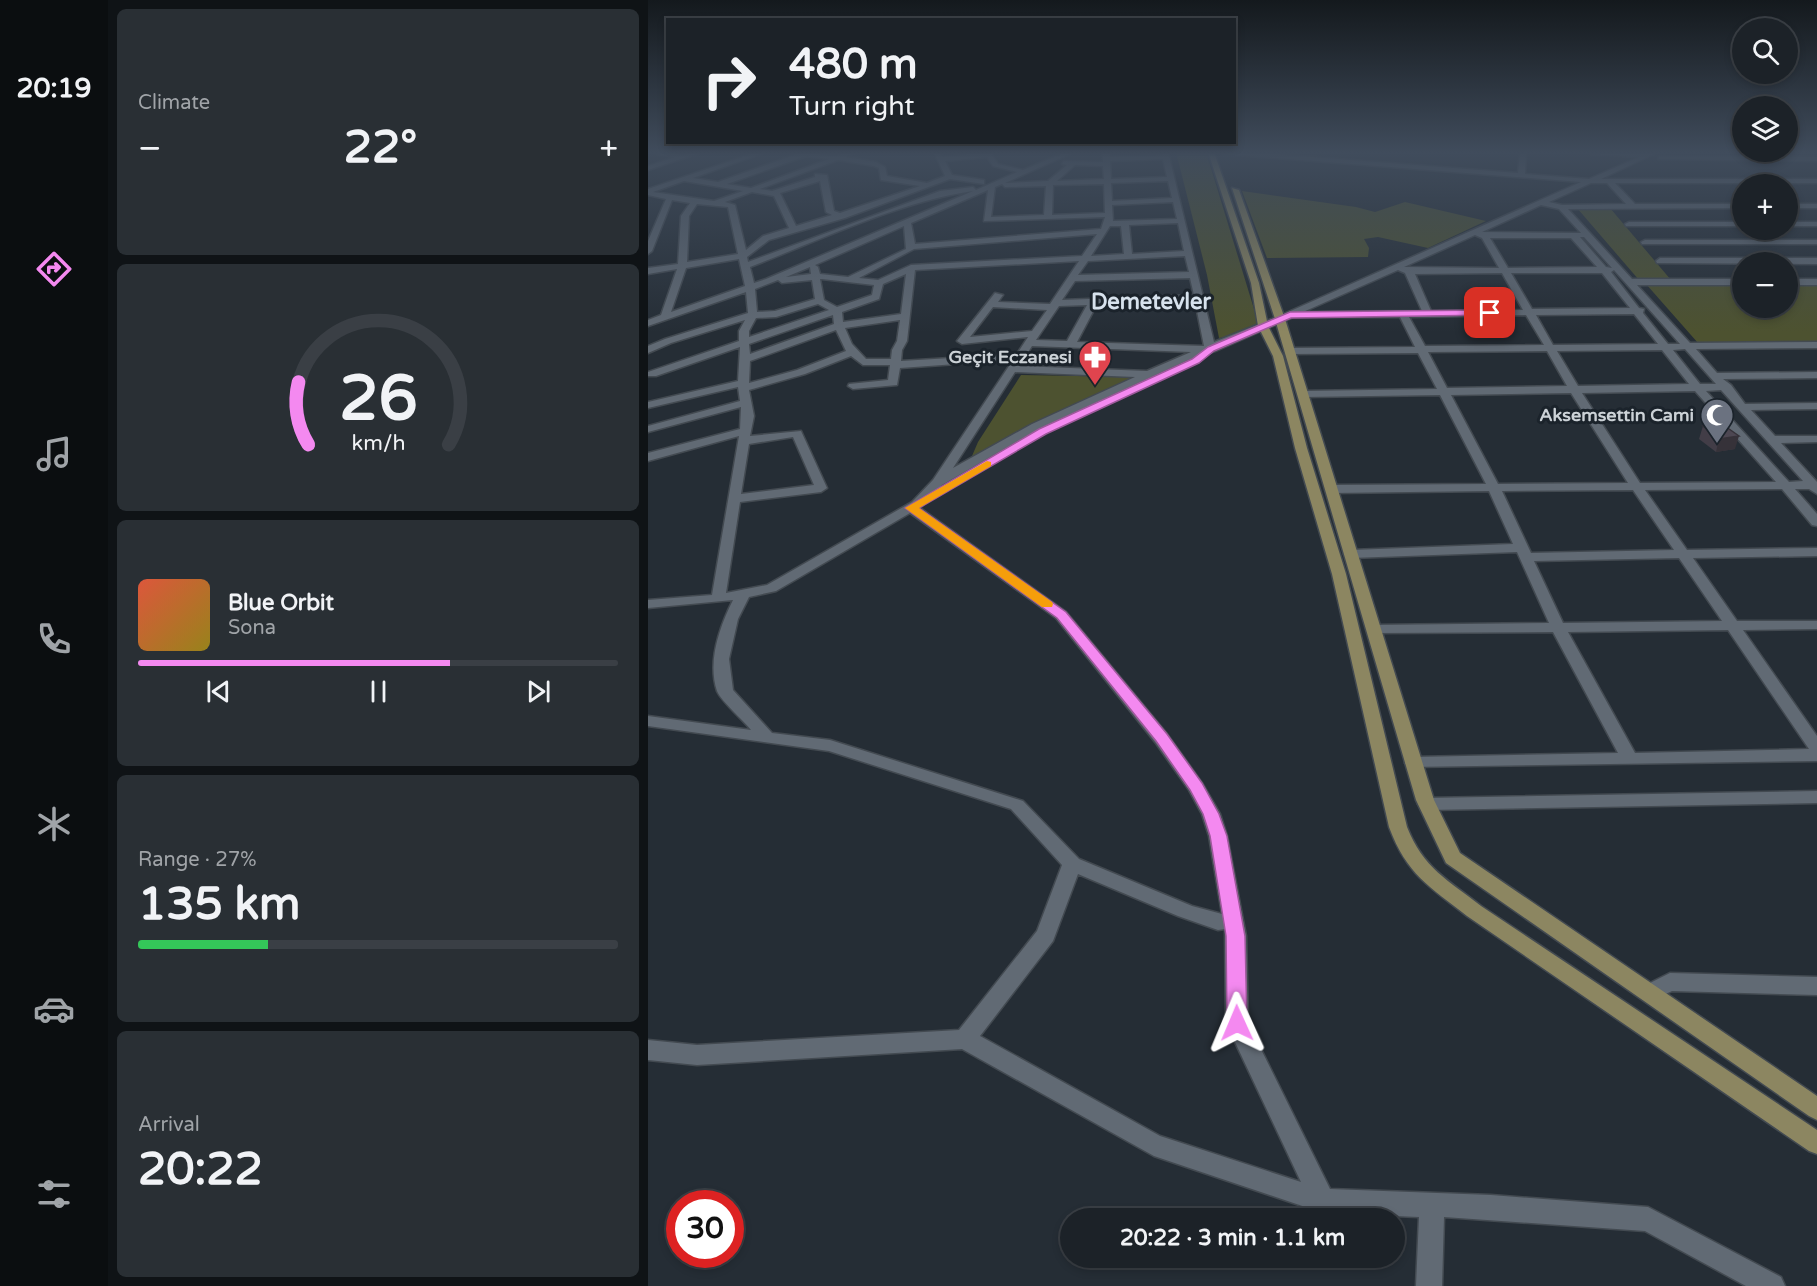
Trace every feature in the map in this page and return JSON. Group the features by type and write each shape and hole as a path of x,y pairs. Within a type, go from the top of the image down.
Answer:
{"main road":[{"path":"1231,212 1255,283 1263,327 1278,356 1301,448 1340,574 1383,766 1398,827 1407,851 1423,871 1474,911 1817,1143"},
{"path":"1246,212 1285,317 1290,351 1427,804 1453,858 1817,1109"}],"street":[{"path":"648,251 664,212"},
{"path":"665,317 682,267 685,216 688,212"},
{"path":"718,599 747,416 743,385 746,359 744,331 753,315 750,287 733,212"},
{"path":"786,212 793,229"},
{"path":"830,212 888,230"},
{"path":"744,261 766,238 847,212"},
{"path":"648,271 744,261 888,212"},
{"path":"648,323 769,281 931,212"},
{"path":"988,212 987,219 1047,217 1125,224 1180,221"},
{"path":"1047,212 1047,217"},
{"path":"913,506 938,482 1018,357 1086,257 1106,223 1107,212"},
{"path":"1178,212 1211,349"},
{"path":"938,482 1036,426 1397,267 1480,234 1523,212"},
{"path":"1567,212 1813,483"},
{"path":"1619,212 1670,272 1732,280"},
{"path":"1802,212 1817,224"},
{"path":"907,222 911,247"},
{"path":"850,279 910,250 911,247 1106,223"},
{"path":"1125,224 1128,256"},
{"path":"1629,224 1732,224"},
{"path":"1798,224 1817,224"},
{"path":"1480,234 1588,235"},
{"path":"1480,234 1505,270 1574,389 1637,486 1817,748"},
{"path":"1573,235 1604,270 1697,387 1738,430 1817,522"},
{"path":"1645,242 1817,242"},
{"path":"769,281 817,277 879,283 911,268 1086,257 1188,254"},
{"path":"1631,282 1670,272 1817,261"},
{"path":"813,262 820,300 837,311"},
{"path":"1397,267 1409,271 1620,270"},
{"path":"852,386 893,383 911,268"},
{"path":"1409,271 1428,314"},
{"path":"1071,278 1193,275"},
{"path":"1798,282 1817,282"},
{"path":"652,374 876,297 879,283"},
{"path":"998,295 962,341 1031,339 1071,344 1211,349"},
{"path":"991,304 1053,305 1094,301 1199,298"},
{"path":"648,350 668,341 753,315 776,314 820,300"},
{"path":"1071,344 1094,301"},
{"path":"1285,317 1656,310"},
{"path":"837,311 839,332 852,352 864,362 896,364 1018,357"},
{"path":"1403,314 1494,488 1558,627 1629,758"},
{"path":"746,359 838,326 905,316"},
{"path":"1290,351 1817,345"},
{"path":"648,603 718,599 771,588 1042,432 1196,361 1211,349"},
{"path":"648,405 801,372 852,352"},
{"path":"1011,369 1149,375"},
{"path":"1717,376 1817,375"},
{"path":"1303,394 1727,387"},
{"path":"648,429 745,403"},
{"path":"1744,407 1817,406"},
{"path":"1738,430 1764,429"},
{"path":"648,457 744,436 797,433 820,488 734,499"},
{"path":"1773,440 1817,439"},
{"path":"1332,489 1813,483"},
{"path":"913,506 1061,615 1167,745 1211,814 1218,836 1236,936 1237,1023 1323,1201"},
{"path":"1351,554 1817,552"},
{"path":"743,594 731,619 721,659 725,691 767,737"},
{"path":"1374,629 1817,625"},
{"path":"648,721 830,746 1017,805 1072,864 1196,915 1218,922 1233,921"},
{"path":"1414,763 1817,755"},
{"path":"1427,804 1817,797"},
{"path":"965,1039 1046,935 1072,864"},
{"path":"1649,993 1670,982 1817,986"},
{"path":"648,1050 696,1054 965,1039 1154,1145 1323,1201 1432,1205 1648,1219 1772,1286"},
{"path":"1429,1286 1432,1205"}],"green space":[{"path":"1191,212 1224,212 1258,322 1240,334 1219,338 1207,275"},
{"path":"1250,212 1448,212 1486,221 1428,248 1378,237 1364,239 1369,248 1368,257 1267,258"},
{"path":"1580,212 1613,212 1671,280 1639,280"},
{"path":"1646,284 1732,284 1732,318 1798,318 1798,284 1817,284 1817,342 1698,343"},
{"path":"1021,375 1135,377 977,457 972,456 978,442"}],"building":[{"path":"1722,424 1739,436 1719,439 1703,426"}],"slow traffic":[{"path":"987,464 911,508 1047,604"}],"place":[{"name":"Geçit Eczanesi","path":"1095,386"},
{"name":"Aksemsettin Cami","path":"1717,444"}],"district":[{"name":"Demetevler","path":"1151,302"}],"route":[{"path":"1237,1023 1236,936 1218,836 1211,814 1196,787 1178,759 1061,615 911,508 1042,432 1196,361 1211,349 1290,315 1490,313"}]}
